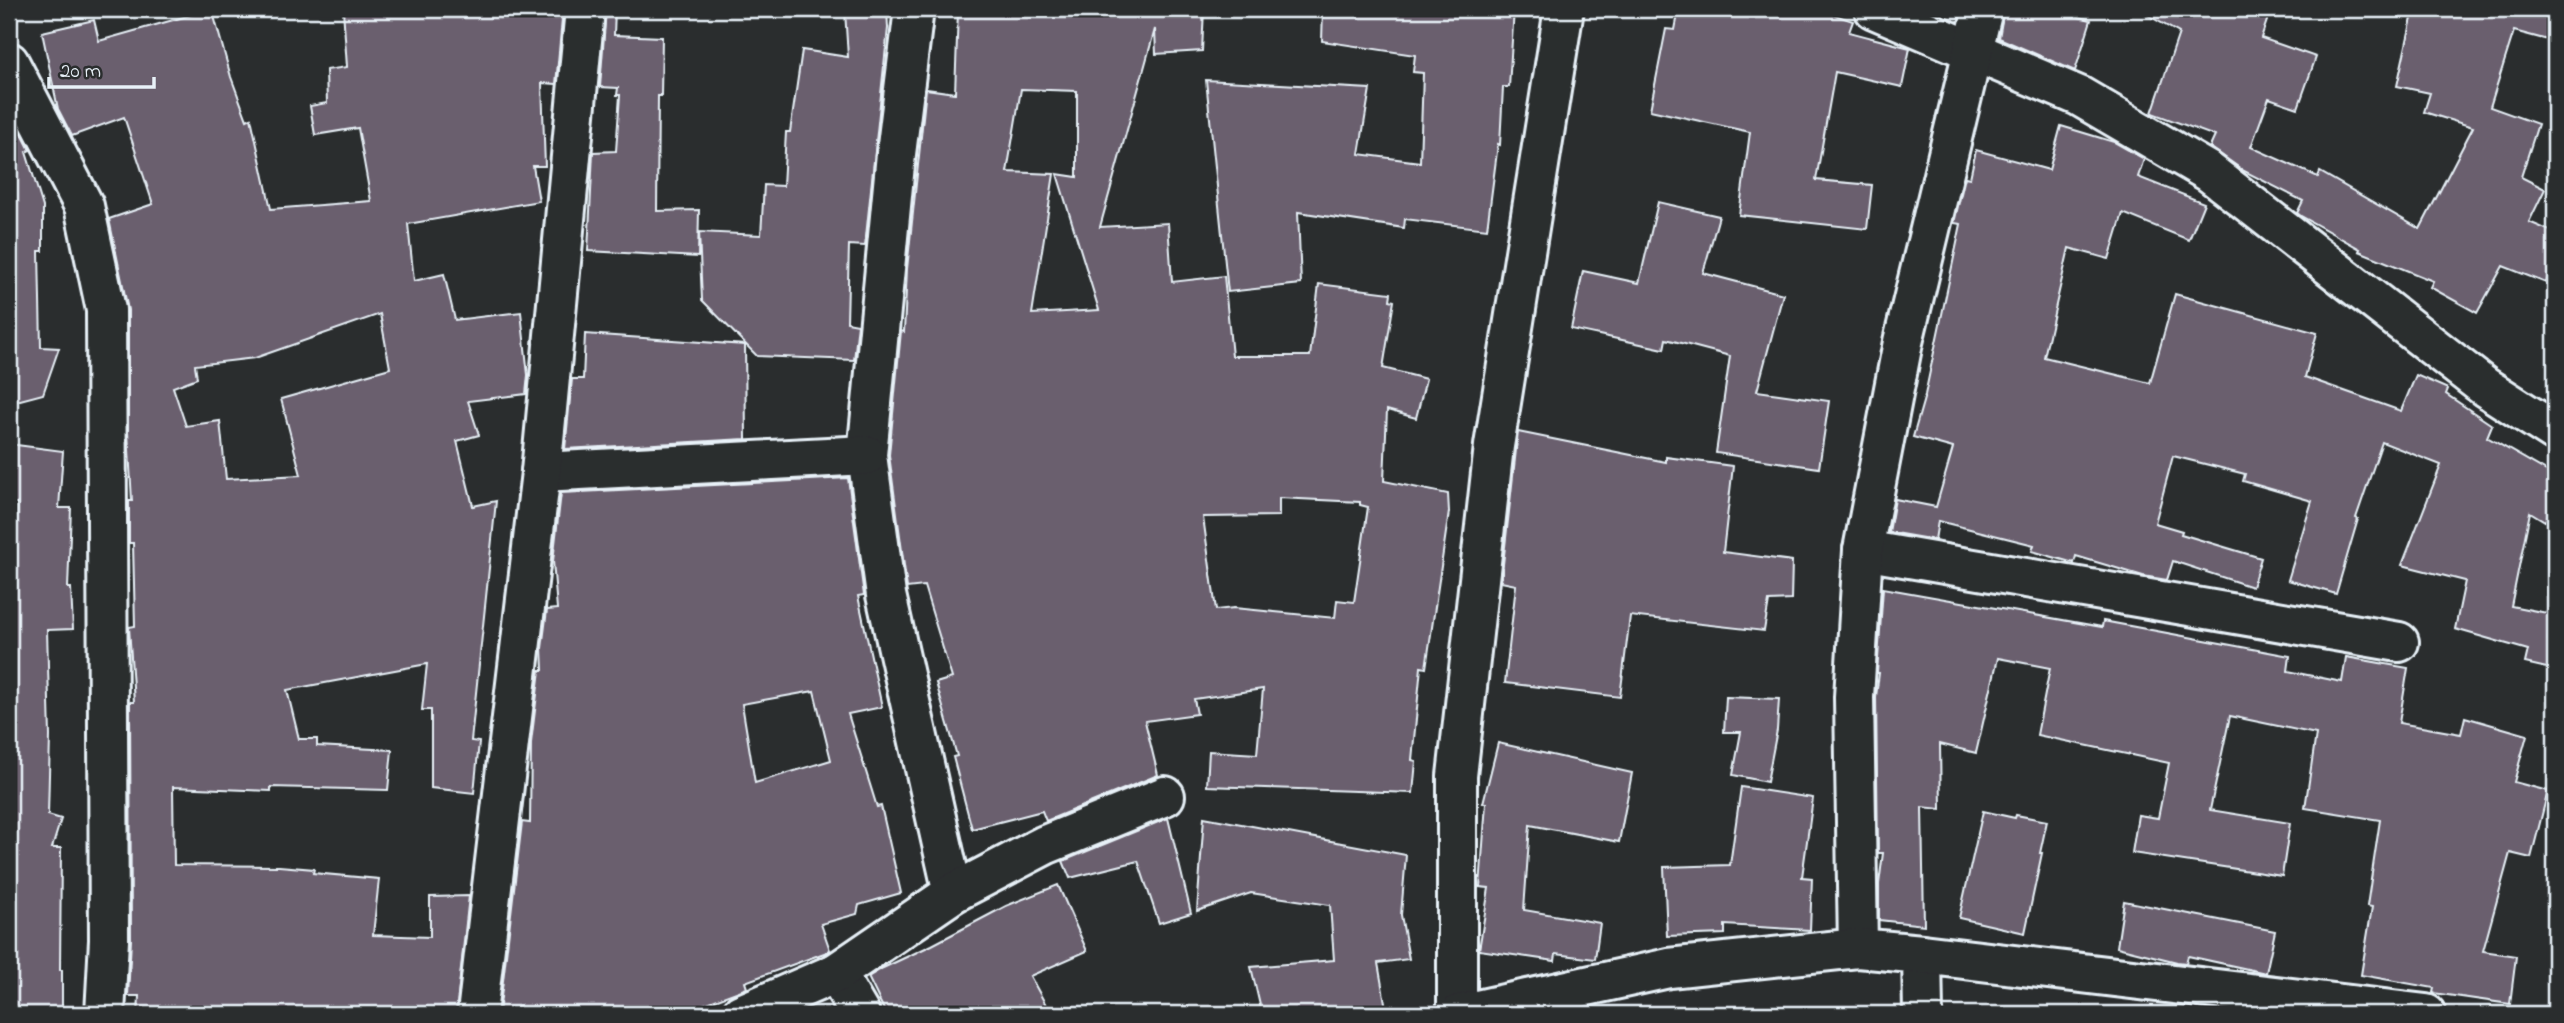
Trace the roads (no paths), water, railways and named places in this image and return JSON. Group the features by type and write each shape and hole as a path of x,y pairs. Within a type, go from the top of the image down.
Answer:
{"street":[{"path":"477,1014 541,472 584,9"},
{"path":"914,9 896,154 867,455 886,595 953,893"},
{"path":"1564,9 1494,446 1458,762 1458,1014 1669,968 1858,948 1922,954 2174,1000 2426,1014"},
{"path":"1874,9 2079,96 2209,172 2484,387 2555,432"},
{"path":"1858,948 1854,697 1863,551 1903,342 1983,9"},
{"path":"9,62 84,206 106,310 109,940 105,1014"},
{"path":"541,472 867,455"},
{"path":"1863,551 2399,642"},
{"path":"741,1014 836,973 953,893 1045,845 1165,796"},
{"path":"1922,954 1923,1014"},
{"path":"836,973 860,1014"}]}
